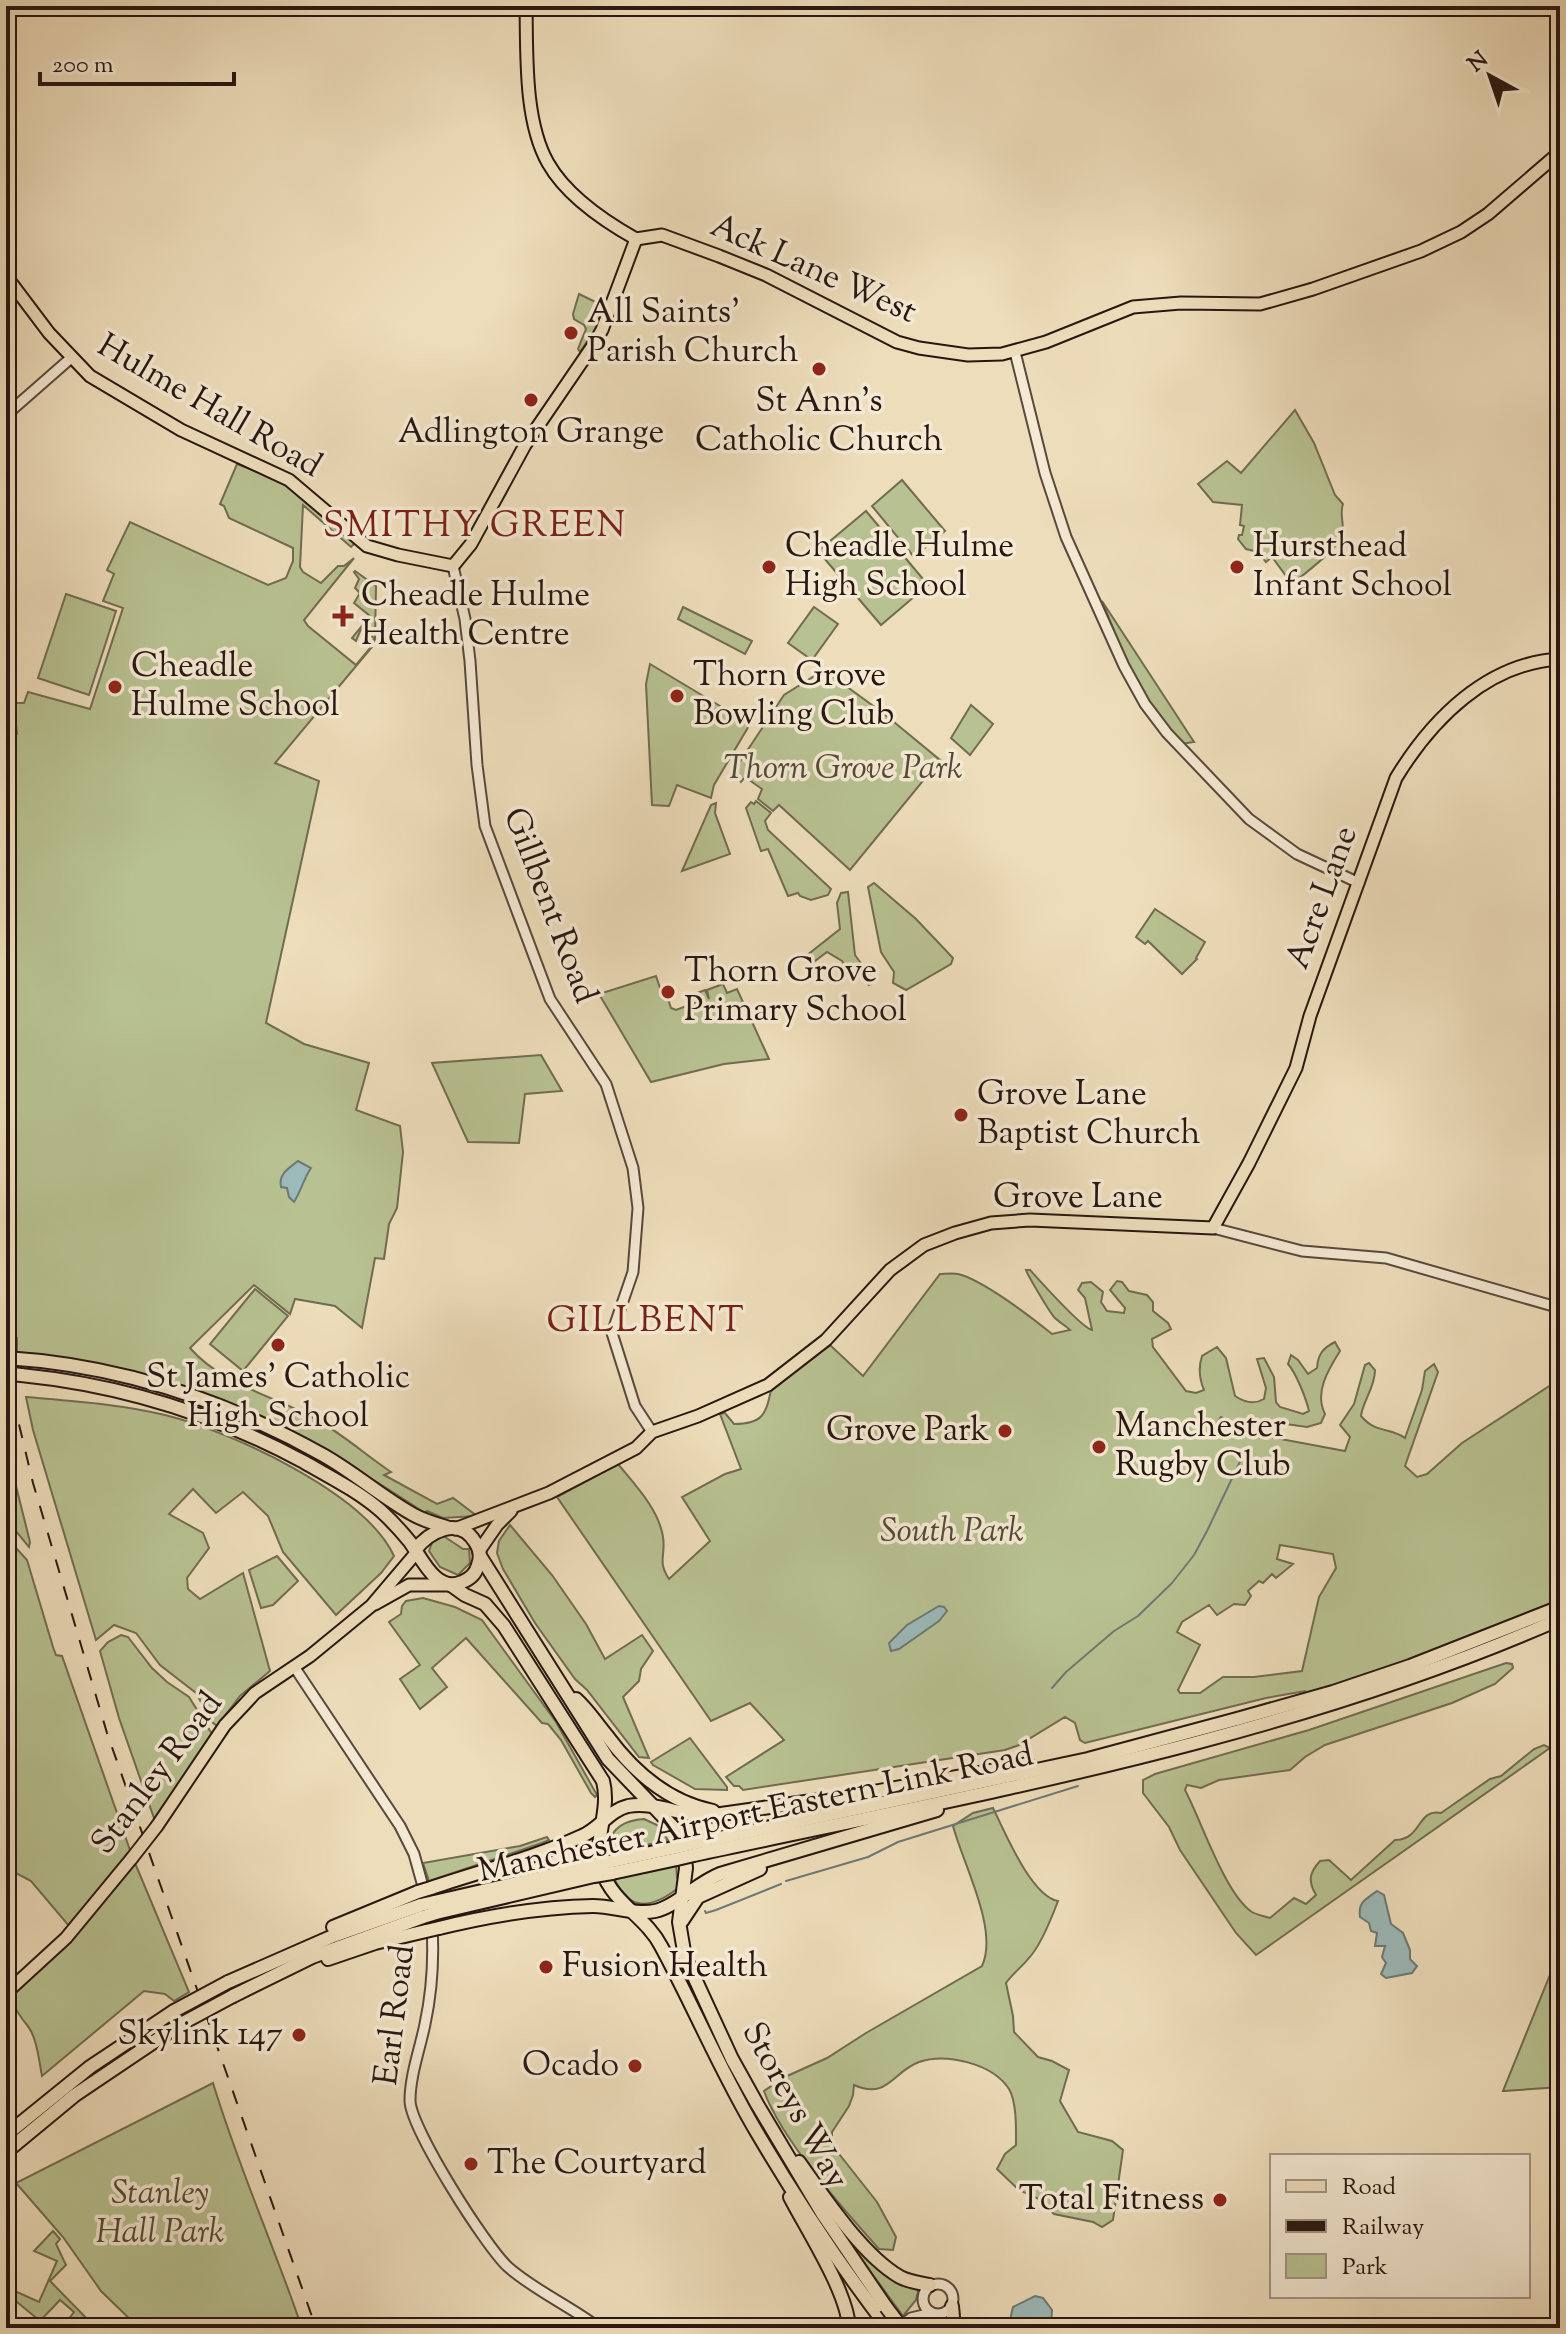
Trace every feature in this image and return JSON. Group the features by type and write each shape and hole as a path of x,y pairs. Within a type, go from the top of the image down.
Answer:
{"highway":[{"path":"12,1359 63,1363 110,1372 216,1403 296,1440 351,1471 412,1514 469,1535 608,1759 671,1823 681,1841 686,1868 683,1894"},
{"path":"6,1373 119,1390 173,1405 237,1429 286,1452 363,1497 393,1521 437,1579 488,1607 567,1722 603,1781 606,1801 598,1846 602,1872 617,1897 632,1911"},
{"path":"416,1552 431,1533 452,1528"},
{"path":"450,1585 471,1577 477,1569 479,1554"},
{"name":"Manchester Airport Eastern Link Road","path":"692,1850 1088,1759 1333,1692 1445,1653 1560,1607"},
{"name":"Manchester Airport Eastern Link Road","path":"6,2152 75,2095 179,2025 427,1903 1039,1781 1335,1703 1448,1665 1560,1619"},
{"path":"565,1688 589,1711 628,1761 654,1784 690,1805 726,1813"},
{"path":"6,2134 90,2067 174,2011 231,1980 322,1933 427,1903 583,1836 617,1810 628,1806 697,1816 726,1813 868,1793 1121,1749"},
{"path":"236,1995 335,1957 481,1918 591,1906 632,1911 661,1910 698,1884 720,1874 1039,1781"},
{"path":"679,1928 689,1907 710,1890 840,1844 857,1835"},
{"name":"Storeys Way","path":"683,1894 679,1928 685,1957 732,2059 881,2310 888,2328"},
{"name":"Storeys Way","path":"632,1911 660,1944 758,2135 881,2310 900,2328"},
{"path":"757,2104 829,2203 874,2256 899,2276 930,2285"},
{"path":"758,2135 834,2282 849,2328"},
{"path":"952,2306 954,2328"}],"main road":[{"path":"453,566 471,544 525,445 602,330 636,239 594,211 564,184 548,164 540,143 527,70 526,6"},
{"name":"Ack Lane West","path":"636,239 662,235 719,256 766,275 897,342 968,355 1015,352 1133,307 1181,303 1260,304 1421,251 1476,222 1560,152"},
{"name":"Hulme Hall Road","path":"6,276 71,358 90,376 160,418 289,480 367,546 453,566"},
{"name":"Acre Lane","path":"1213,1228 1296,1068 1310,1016 1396,778 1416,746 1432,728 1478,687 1522,667 1560,659"},
{"name":"Grove Lane","path":"652,1432 735,1400 776,1380 826,1340 890,1270 924,1245 955,1233 991,1223 1030,1220 1213,1228"},
{"path":"452,1528 515,1508 549,1493 636,1448 652,1432"},
{"path":"479,1554 497,1525 515,1508"},
{"name":"Stanley Road","path":"371,1606 416,1552"},
{"name":"Stanley Road","path":"6,1993 66,1938 157,1826 225,1725 255,1693 295,1668 371,1606 409,1585 450,1585"}],"street":[{"path":"1015,352 1045,473 1066,537 1124,666 1145,704 1167,733 1249,819 1297,854 1359,883"},
{"path":"6,415 71,358"},
{"name":"Gillbent Road","path":"453,566 465,619 485,826 550,999 606,1084 633,1168 638,1208 633,1272 612,1333 635,1406 652,1432"},
{"name":"Grove Lane","path":"1213,1228 1302,1251 1396,1261 1560,1308"},
{"name":"Earl Road","path":"295,1668 400,1826 414,1854 426,1892 431,1923 433,1977 410,2101 419,2132 497,2257 516,2274 599,2328"},
{"path":"900,2328 911,2318 941,2314 952,2306 954,2296 949,2287 940,2283 930,2285 923,2297 925,2306 932,2313"}],"green space":[{"path":"579,294 604,306 595,330 580,352 578,349 586,329 574,319 573,314"},
{"path":"1295,410 1314,443 1335,495 1343,504 1343,527 1334,547 1292,584 1272,557 1266,562 1258,552 1246,549 1238,539 1244,526 1240,525 1242,505 1213,502 1198,484 1227,461 1241,473"},
{"path":"237,464 285,482 356,542 351,547 303,505 300,567 303,572 321,583 338,566 344,566 354,558 304,620 356,665 371,647 374,638 361,629 356,641 352,638 370,616 354,603 360,593 355,588 359,579 354,572 376,586 375,639 372,647 275,763 319,781 266,1023 304,1044 369,1063 356,1110 400,1126 403,1152 397,1208 389,1224 384,1259 375,1258 362,1328 335,1306 295,1299 290,1314 254,1285 190,1348 232,1380 334,1430 391,1472 384,1475 437,1504 453,1498 477,1516 443,1518 427,1511 425,1513 306,1440 211,1396 118,1369 17,1352 17,1338 14,1337 6,1305 6,736 17,734 14,703 24,703 28,692 90,709 123,608 103,601 114,574 107,570 130,522 268,585 286,578 293,561 293,548 229,518 220,504"},
{"path":"902,480 945,531 914,557 872,506"},
{"path":"866,511 928,585 881,625 818,551"},
{"path":"66,594 116,611 89,695 38,678"},
{"path":"1102,601 1194,742 1182,744 1149,702 1129,668"},
{"path":"683,607 752,641 745,654 678,619"},
{"path":"814,607 838,624 812,660 788,643"},
{"name":"Thorn Grove Park","path":"650,664 750,724 714,785 711,798 677,785 669,806 652,805 646,684"},
{"name":"Thorn Grove Park","path":"824,670 940,760 850,870 779,805 773,811 758,799 762,789 745,777 741,782 733,772 784,695"},
{"path":"971,705 993,724 970,755 951,738"},
{"path":"756,801 771,813 765,821 768,830 831,889 828,895 811,900 798,893 788,896 768,849 761,851 746,808"},
{"path":"716,803 715,813 730,854 682,871 711,805"},
{"path":"874,883 916,919 953,958 951,964 906,990 893,983 894,972 881,952 868,887"},
{"path":"848,892 855,955 874,982 869,985 857,968 850,973 842,961 827,952 811,964 806,956 840,929 837,903 841,893"},
{"path":"1155,909 1205,942 1197,959 1182,974 1148,941 1145,944 1136,937"},
{"path":"656,976 663,997 667,996 671,1008 676,1010 700,1001 697,993 705,990 709,999 707,990 723,984 727,993 737,989 769,1059 724,1064 651,1082 599,994"},
{"path":"541,1055 562,1091 525,1094 519,1143 468,1142 432,1063"},
{"name":"South Park","path":"1026,1270 1030,1270 1070,1313 1092,1330 1085,1298 1078,1290 1082,1283 1091,1282 1103,1292 1101,1302 1107,1311 1124,1313 1125,1308 1110,1290 1117,1281 1122,1282 1129,1291 1147,1295 1153,1302 1153,1311 1171,1329 1152,1339 1153,1347 1186,1391 1196,1393 1204,1390 1200,1373 1202,1356 1217,1347 1226,1358 1235,1396 1249,1402 1264,1399 1266,1388 1257,1359 1264,1358 1274,1377 1276,1402 1280,1407 1303,1414 1309,1411 1288,1364 1291,1355 1308,1374 1317,1368 1322,1352 1335,1342 1340,1351 1324,1382 1321,1398 1325,1414 1321,1423 1307,1427 1264,1421 1247,1427 1235,1425 1221,1417 1216,1424 1222,1428 1345,1451 1350,1437 1340,1425 1354,1404 1365,1365 1369,1363 1375,1370 1361,1416 1378,1428 1405,1438 1422,1390 1425,1371 1434,1364 1438,1372 1405,1466 1417,1477 1427,1474 1462,1443 1560,1379 1560,1602 1429,1656 1307,1695 1305,1691 1266,1698 1085,1743 1080,1740 1075,1723 1065,1717 1005,1750 743,1790 734,1786 726,1777 784,1740 750,1703 711,1721 557,1497 618,1464 657,1517 664,1544 663,1568 669,1579 710,1541 682,1497 741,1469 720,1414 725,1413 734,1424 757,1420 765,1411 771,1390 830,1345 863,1376 940,1274 958,1274 980,1284 1052,1334 1070,1330 1054,1317","holes":["1280,1545 1333,1554 1336,1568 1319,1597 1302,1671 1223,1677 1200,1693 1180,1693 1178,1690 1200,1645 1177,1632 1182,1622 1209,1605 1217,1615 1234,1604 1245,1605 1251,1596 1248,1591 1259,1581 1263,1583 1272,1574 1276,1578 1293,1564 1277,1559"]},
{"path":"255,1289 288,1316 243,1371 210,1344"},
{"path":"26,1397 148,1411 224,1435 293,1468 326,1488 378,1533 394,1556 381,1573 336,1615 283,1552 268,1516 243,1492 216,1513 193,1489 169,1514 203,1533 209,1548 187,1578 188,1589 200,1599 243,1573 270,1671 240,1696 217,1726 196,1693 160,1665 136,1633 114,1625 96,1640 33,1430"},
{"path":"6,1446 30,1542 29,1547 6,1519"},
{"path":"510,1525 552,1575 586,1624 605,1659 642,1635 653,1651 641,1669 639,1681 623,1697 649,1758 639,1757 575,1679 535,1623 497,1553 499,1541"},
{"path":"444,1533 445,1537 463,1549 469,1549 470,1563 458,1575 440,1567 429,1551 433,1540"},
{"path":"6,1537 27,1560 53,1647 56,1655 62,1656 131,1853 69,1926 31,1881 14,1872 6,1896"},
{"path":"277,1556 298,1581 273,1605 261,1608 249,1570"},
{"path":"423,1598 455,1607 482,1620 556,1722 597,1795 595,1797 561,1740 466,1638 432,1668 447,1687 420,1709 400,1679 420,1665 389,1622 401,1614 406,1601"},
{"path":"121,1635 128,1637 167,1682 189,1697 212,1734 155,1821 119,1718 100,1651"},
{"path":"1506,1663 1512,1664 1513,1668 1495,1684 1452,1703 1325,1745 1290,1770 1219,1780 1201,1788 1187,1785 1185,1790 1232,1890 1252,1912 1270,1918 1294,1898 1306,1904 1316,1895 1311,1877 1320,1861 1329,1860 1351,1880 1395,1840 1410,1835 1427,1815 1441,1813 1490,1779 1501,1776 1534,1749 1544,1745 1550,1748 1256,1955 1236,1933 1180,1850 1169,1827 1143,1793 1143,1780 1155,1774 1309,1730"},
{"path":"690,1738 727,1790 695,1789 653,1765 651,1762"},
{"path":"993,1808 1029,1876 1048,1897 1058,1901 1036,1948 1006,1983 1014,2032 1038,2057 1069,2070 1060,2101 1078,2132 1112,2141 1123,2150 1113,2220 1102,2227 1093,2222 1054,2214 1039,2199 1019,2190 997,2169 1005,2154 1016,2145 1015,2109 1009,2089 992,2073 968,2062 930,2060 910,2066 882,2087 865,2089 854,2085 849,2106 832,2132 832,2145 877,2202 896,2237 893,2250 879,2249 799,2152 772,2110 764,2091 785,2077 827,2058 982,1966 986,1951 983,1916 953,1826 973,1813"},
{"path":"644,1819 657,1825 668,1840 606,1854 606,1844 618,1828"},
{"path":"547,1837 549,1840 542,1843 429,1881 423,1863 520,1846"},
{"path":"135,1863 189,1992 174,2001 165,1994 144,1991 42,2076 33,2036 9,1997 76,1933"},
{"path":"676,1863 677,1878 680,1879 677,1889 650,1903 634,1902 620,1890 614,1878"},
{"path":"1560,1950 1560,2087 1503,2091"},
{"name":"Stanley Hall Park","path":"213,2083 302,2328 139,2328 101,2291 63,2237 16,2183"},
{"path":"53,2231 60,2239 56,2244 66,2265 50,2281 96,2328 62,2328 74,2312 60,2300 40,2321 6,2293 6,2287 39,2302 57,2261 34,2251"},
{"path":"843,2234 849,2235 919,2288 916,2300 903,2316"}],"water":[{"path":"298,1161 311,1168 294,1202 280,1182 285,1172"},
{"path":"939,1606 947,1611 939,1621 899,1649 891,1651 889,1643 907,1625"},
{"path":"1377,1891 1384,1895 1391,1924 1403,1933 1410,1959 1417,1966 1412,1973 1386,1978 1381,1974 1386,1963 1382,1957 1385,1946 1375,1946 1377,1933 1371,1931 1369,1923 1360,1917 1363,1902"},
{"path":"1035,2296 1043,2298 1052,2310 1051,2327 1018,2328 1010,2320 1013,2307"}],"waterway":[{"path":"1052,1688 1066,1672 1114,1631 1138,1616 1172,1583 1194,1555 1245,1451 1250,1447"},
{"path":"786,1881 868,1857 898,1842 1078,1786"},
{"path":"705,1911 716,1910 781,1884"}],"railway":[{"path":"6,1370 33,1483 107,1733 316,2328"}],"place":[{"name":"All Saints' Parish Church","path":"571,333"},
{"name":"St Ann's Catholic Church","path":"819,369"},
{"name":"Adlington Grange","path":"531,400"},
{"name":"Cheadle Hulme High School","path":"769,567"},
{"name":"Hursthead Infant School","path":"1237,567"},
{"name":"Cheadle Hulme Health Centre","path":"343,616"},
{"name":"Cheadle Hulme School","path":"115,687"},
{"name":"Thorn Grove Bowling Club","path":"677,696"},
{"name":"Thorn Grove Primary School","path":"668,992"},
{"name":"Grove Lane Baptist Church","path":"961,1115"},
{"name":"St James' Catholic High School","path":"278,1345"},
{"name":"Grove Park","path":"1005,1431"},
{"name":"Manchester Rugby Club","path":"1099,1447"},
{"name":"Fusion Health","path":"546,1967"},
{"name":"Skylink 147","path":"299,2035"},
{"name":"Ocado","path":"635,2066"},
{"name":"The Courtyard","path":"471,2164"},
{"name":"Total Fitness","path":"1220,2200"}],"district":[{"name":"SMITHY GREEN","path":"475,527"},
{"name":"GILLBENT","path":"646,1322"}]}
